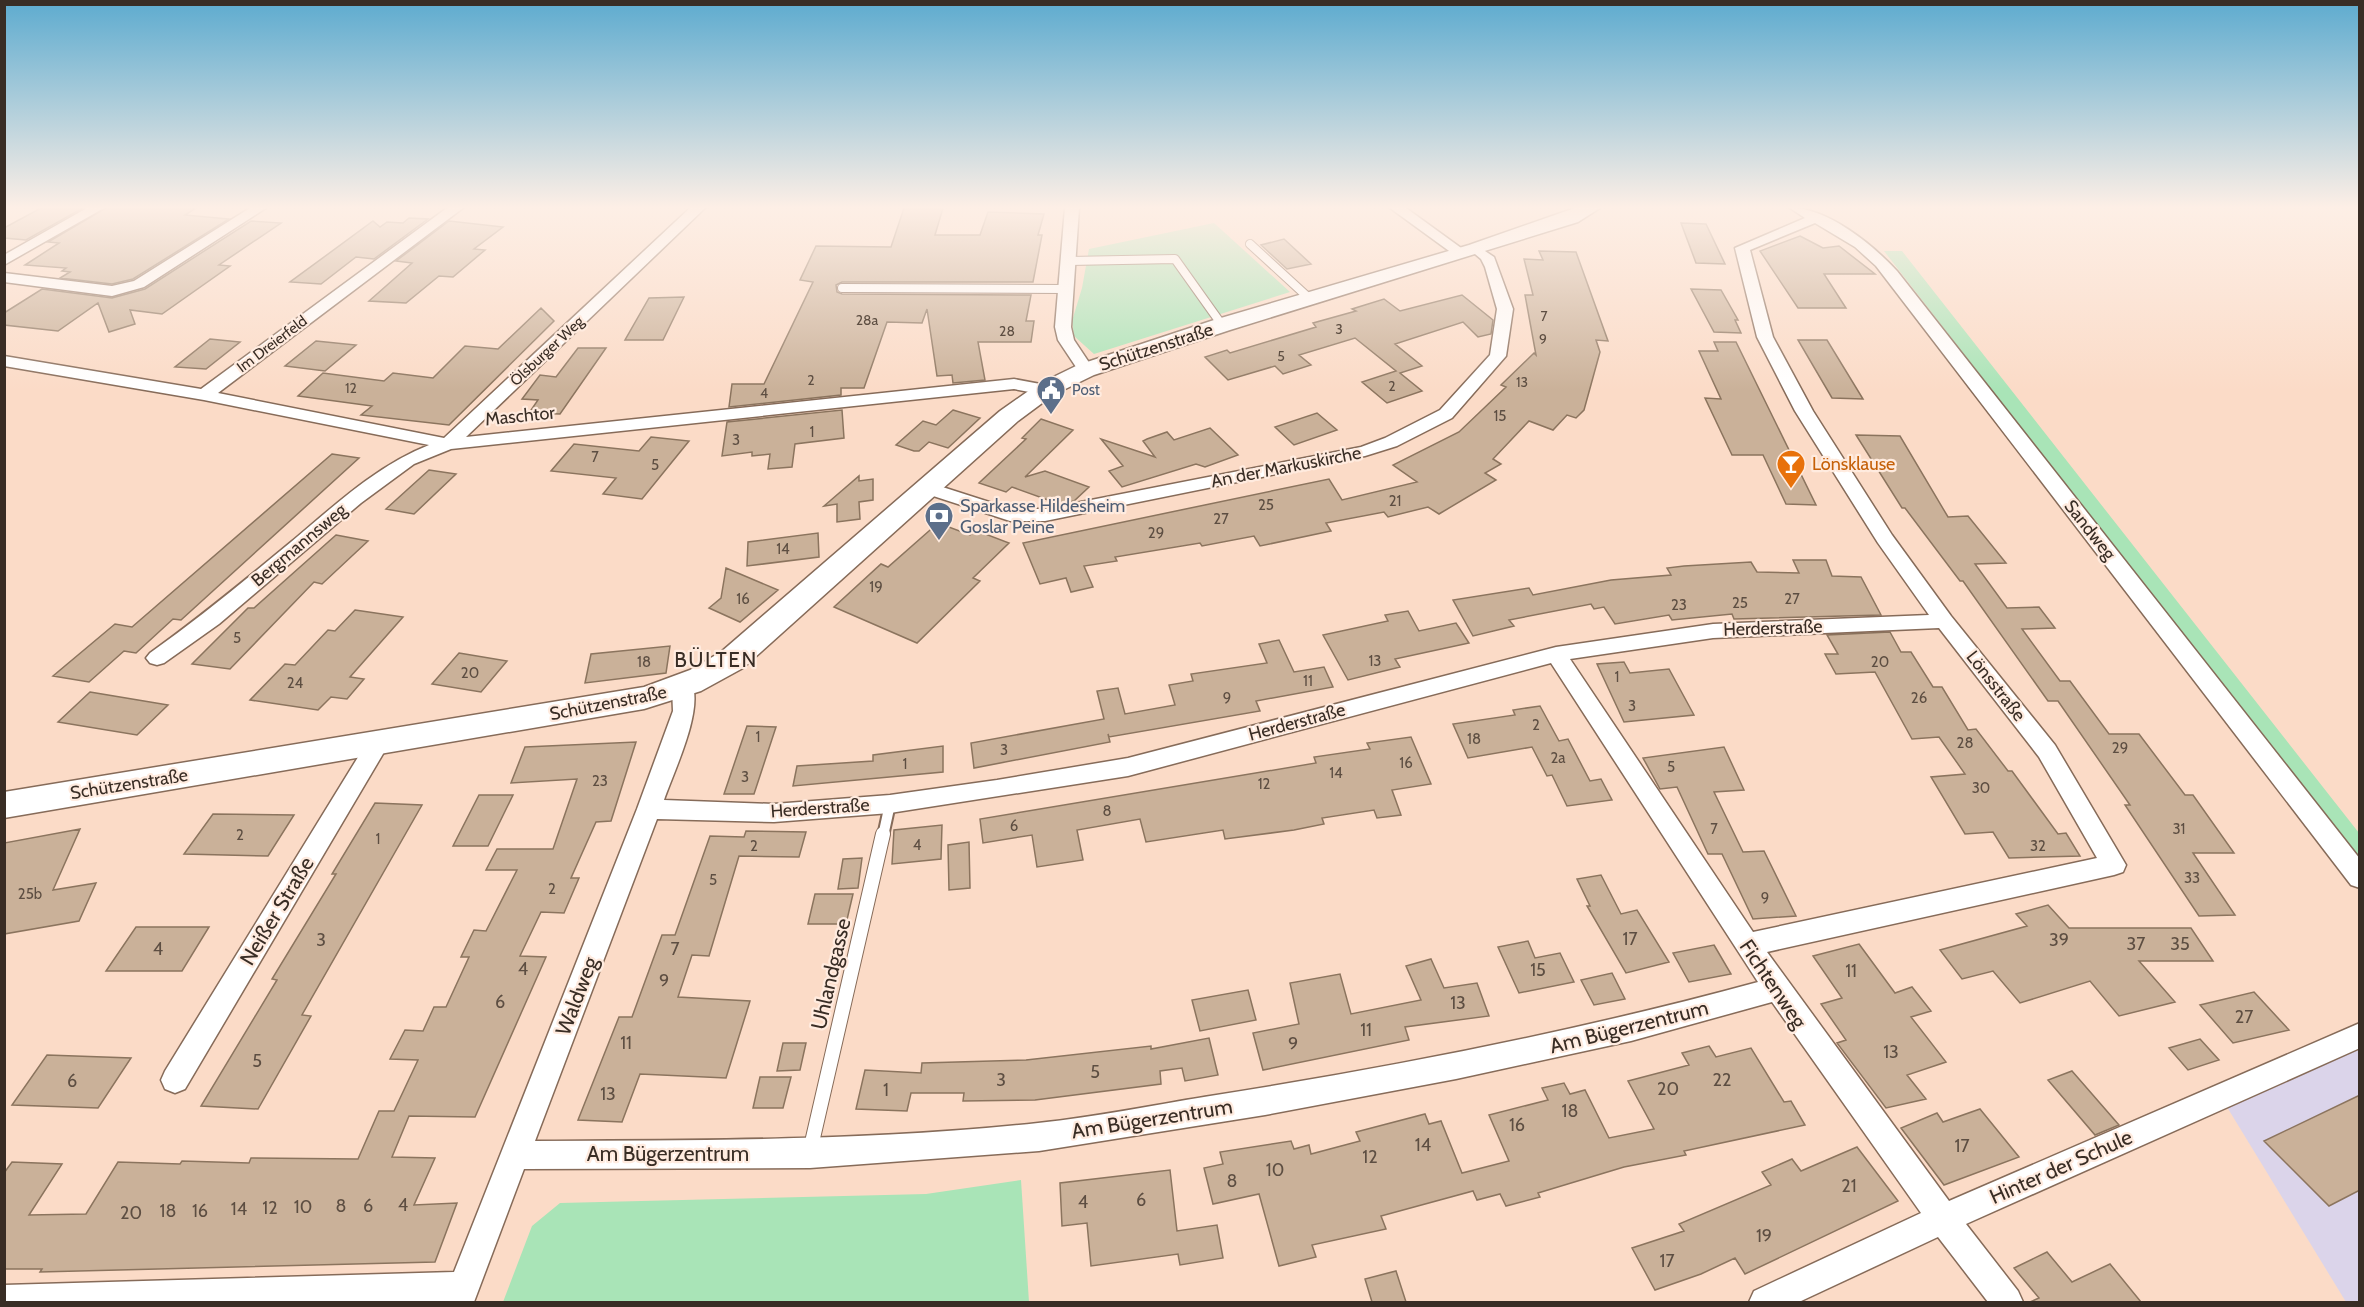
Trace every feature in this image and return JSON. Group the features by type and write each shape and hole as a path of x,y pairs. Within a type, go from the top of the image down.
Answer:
{"street":[{"path":"4,277 112,291 139,284 163,269"},
{"name":"Im Dreierfeld","path":"204,395 374,269"},
{"name":"Ölsburger Weg","path":"448,444 633,269"},
{"path":"1068,269 1063,327 1066,340 1086,370"},
{"name":"Schützenstraße","path":"4,805 644,698 683,688 708,676 732,660 930,489 1009,416 1045,390 1086,370 1222,325 1409,269"},
{"name":"An der Markuskirche","path":"930,489 1011,515 1045,515 1365,451 1391,442 1446,414 1498,356 1505,309 1493,269"},
{"name":"Lönsstraße","path":"1747,269 1765,337 1804,411 1885,538 1944,621 2047,752 2114,864 1747,945"},
{"name":"Sandweg","path":"1888,269 2360,878"},
{"name":"Maschtor","path":"4,361 204,395 448,444 1014,384 1045,390"},
{"name":"Bergmannsweg","path":"157,658 212,619 354,499 408,460 448,444"},
{"name":"Herderstraße","path":"649,809 774,813 890,804 997,789 1128,766 1556,654 1713,631 1944,621"},
{"name":"Fichtenweg","path":"1556,654 1658,813 1776,989 1942,1220 2007,1302"},
{"name":"Waldweg","path":"461,1295 649,809 684,711 683,688"},
{"name":"Neißer Straße","path":"175,1080 379,742"},
{"name":"Am Bügerzentrum","path":"517,1155 810,1154 1039,1137 1265,1101 1456,1066 1631,1029 1776,989"},
{"name":"Hinter der Schule","path":"1765,1302 1942,1220 2360,1035"},
{"path":"4,1301 461,1295"}],"lane":[{"path":"1182,269 1222,325"},
{"path":"1277,269 1310,299"},
{"path":"842,288 1065,289"},
{"name":"Uhlandgasse","path":"810,1154 890,804"}],"shaded area":[{"path":"2359,1025 2359,1302 2346,1302 2216,1089"}],"green space":[{"path":"1085,269 1265,269 1290,292 1094,354 1074,336 1072,321"},
{"path":"1898,269 1916,269 2359,833 2359,864"},
{"path":"1021,1180 1029,1302 503,1302 532,1226 560,1203 926,1194"}],"building":[{"path":"65,269 149,269 133,279 112,284 60,278 70,272 62,271"},
{"path":"176,269 226,269 162,314 130,310 135,324 109,332 98,303 58,331 4,325 4,313 42,289 112,298 145,289"},
{"path":"308,269 340,269 321,284 290,282"},
{"path":"405,269 462,269 453,277 439,276 406,303 369,301"},
{"path":"805,269 1035,269 1033,282 842,282 836,285 837,292 842,294 1031,295 1026,321 1034,321 1031,342 978,342 985,380 953,383 952,375 937,376 927,309 922,323 887,322 864,388 841,388 841,395 729,407 732,384 764,384 813,282 800,280"},
{"path":"1526,269 1582,269 1608,341 1596,340 1600,352 1584,410 1576,418 1567,415 1553,430 1529,421 1493,459 1501,464 1485,473 1496,480 1439,514 1428,507 1388,517 1384,512 1326,523 1331,531 1260,546 1254,536 1202,546 1200,543 1115,557 1117,561 1084,566 1093,587 1071,592 1066,578 1040,584 1023,543 1329,479 1342,500 1417,482 1393,465 1459,432 1506,387 1501,385 1534,353 1536,355 1525,295 1533,295"},
{"path":"1772,269 1869,269 1875,274 1824,274 1846,308 1798,308"},
{"path":"1691,289 1721,290 1738,320 1735,320 1741,333 1714,332"},
{"path":"1462,295 1493,320 1491,334 1478,337 1463,322 1395,344 1422,366 1400,373 1422,391 1387,403 1362,382 1396,371 1355,338 1299,355 1311,365 1283,374 1275,366 1228,380 1205,357 1227,350 1230,353 1316,327 1313,323 1356,311 1352,309 1384,299 1400,311"},
{"path":"684,297 663,340 625,340 649,298"},
{"path":"541,308 554,321 449,425 361,415 372,406 298,396 323,373 384,381 393,373 433,378 465,346 498,349"},
{"path":"210,339 240,342 206,369 175,367"},
{"path":"1798,340 1827,340 1863,399 1832,398"},
{"path":"316,341 356,345 325,371 285,366"},
{"path":"1714,342 1736,342 1816,505 1786,504 1763,455 1732,455 1705,398 1721,399 1699,351 1718,351"},
{"path":"578,348 606,348 560,414 529,413 538,400 522,399 540,375 556,377"},
{"path":"842,410 844,438 795,444 792,467 768,469 770,454 752,456 752,452 722,456 727,422"},
{"path":"953,410 980,418 948,448 929,442 919,451 914,451 896,445 923,421 936,425"},
{"path":"1317,413 1337,430 1294,445 1275,427"},
{"path":"1041,419 1073,430 1025,477 1045,471 1089,487 1074,501 1059,504 1012,487 1006,492 979,483 1026,439 1022,438"},
{"path":"1210,428 1238,455 1205,467 1196,464 1122,487 1109,471 1123,466 1101,439 1155,457 1143,441 1167,432 1174,440"},
{"path":"1856,435 1900,436 1948,517 1968,516 2006,563 1975,564 2007,608 2039,607 2055,628 2022,629 2060,681 2070,681 2109,734 2139,734 2185,795 2193,795 2234,853 2193,853 2235,915 2199,916 2125,805 2130,805 2058,701 2048,701 1963,581 1960,581 1905,508 1902,508"},
{"path":"651,437 689,441 642,499 603,494 616,478 551,471 574,444 639,451"},
{"path":"332,454 359,458 181,620 173,619 136,653 124,651 89,682 53,676 115,624 132,627"},
{"path":"429,470 456,474 414,514 386,509"},
{"path":"859,476 859,481 873,479 873,500 859,502 860,519 837,522 837,504 824,506"},
{"path":"938,523 970,535 975,530 1009,543 973,578 980,581 917,643 834,607 881,564 888,567"},
{"path":"818,533 819,557 747,566 748,542"},
{"path":"336,535 368,541 322,584 314,582 230,669 192,664 248,608 254,608"},
{"path":"1793,560 1826,560 1832,576 1861,577 1881,615 1734,619 1732,614 1672,620 1669,615 1615,624 1604,607 1594,609 1591,604 1509,620 1514,626 1473,636 1453,600 1529,588 1533,595 1611,580 1671,575 1667,568 1684,566 1751,562 1757,572 1799,573"},
{"path":"726,568 778,590 740,622 709,608 721,598"},
{"path":"355,610 403,617 350,677 364,679 347,699 331,697 318,710 250,700 285,664 295,665 328,630 335,631"},
{"path":"1408,611 1419,631 1456,623 1469,643 1395,659 1400,667 1348,680 1323,635 1388,621 1385,615"},
{"path":"1890,632 1901,652 1911,652 1933,687 1942,687 1968,730 1976,729 2008,771 2012,771 2058,834 2066,833 2080,856 2009,858 1993,832 1965,834 1931,777 1965,774 1939,737 1912,739 1875,672 1836,674 1825,654 1838,654 1827,635"},
{"path":"1279,640 1294,672 1324,667 1333,687 1256,701 1260,711 1109,737 1108,734 1110,742 974,768 971,743 1104,719 1097,691 1118,688 1125,714 1175,705 1169,685 1193,681 1191,674 1267,663 1259,644"},
{"path":"670,646 666,673 585,683 591,654"},
{"path":"459,653 507,661 481,692 432,684"},
{"path":"1624,662 1630,673 1669,669 1694,715 1624,722 1597,664"},
{"path":"90,692 168,705 137,735 58,722"},
{"path":"1540,706 1559,741 1568,739 1590,781 1601,779 1612,800 1567,806 1552,775 1547,776 1532,747 1468,758 1453,724 1515,715 1513,710"},
{"path":"747,726 776,727 754,794 724,794"},
{"path":"1411,737 1431,784 1392,790 1401,815 1377,818 1374,810 1322,818 1324,824 1294,830 1225,839 1223,830 1146,842 1140,819 1077,830 1083,860 1037,867 1032,835 983,843 980,819 1316,763 1314,757 1370,749 1367,743"},
{"path":"636,742 611,821 596,822 571,878 579,878 564,913 541,912 520,956 546,957 475,1117 409,1116 392,1157 435,1158 414,1205 457,1203 435,1262 40,1272 42,1269 4,1269 4,1173 12,1162 62,1164 29,1215 86,1214 118,1162 180,1164 182,1161 249,1163 251,1158 358,1159 379,1111 394,1111 418,1060 390,1059 405,1030 423,1031 434,1007 446,1007 469,957 461,957 474,930 486,931 517,870 486,870 497,849 553,849 577,779 511,783 525,747"},
{"path":"943,746 943,772 793,786 797,766 873,761 873,755"},
{"path":"1724,747 1744,790 1714,792 1743,852 1764,851 1796,916 1753,919 1722,854 1708,854 1677,787 1660,789 1643,758"},
{"path":"479,795 513,795 488,846 453,846"},
{"path":"375,803 422,805 302,1015 311,1016 258,1109 201,1106 277,980 272,979 336,874 332,874"},
{"path":"213,814 294,815 268,856 184,854"},
{"path":"942,825 941,859 892,864 894,830"},
{"path":"80,829 53,890 96,883 79,921 4,934 4,843"},
{"path":"746,831 806,832 799,857 739,856 709,956 692,955 678,997 750,1001 726,1078 640,1074 622,1122 578,1120 619,1017 632,1017 662,935 675,935 710,836 744,837"},
{"path":"969,842 970,888 949,890 948,845"},
{"path":"862,858 858,888 838,889 843,859"},
{"path":"1601,875 1621,914 1637,910 1669,962 1626,973 1587,906 1590,906 1577,879"},
{"path":"815,894 853,894 846,924 808,924"},
{"path":"2048,905 2069,928 2191,928 2213,961 2139,961 2175,1002 2119,1016 2090,981 2020,1003 1993,971 1962,979 1940,950 2027,926 2016,914"},
{"path":"136,927 209,927 182,971 106,971"},
{"path":"1528,941 1535,958 1560,953 1574,982 1519,993 1498,947"},
{"path":"1859,944 1895,993 1912,987 1931,1011 1911,1017 1946,1062 1907,1075 1926,1099 1886,1108 1837,1043 1846,1040 1821,1004 1842,998 1813,956"},
{"path":"1714,945 1731,974 1689,982 1673,953"},
{"path":"1431,959 1444,988 1477,983 1489,1016 1405,1027 1409,1040 1263,1070 1253,1033 1299,1024 1290,983 1340,974 1351,1014 1421,1000 1406,966"},
{"path":"1612,973 1625,999 1594,1005 1581,980"},
{"path":"1248,990 1256,1020 1200,1031 1192,1000"},
{"path":"2254,992 2289,1030 2233,1043 2200,1005"},
{"path":"1209,1038 1218,1075 1185,1081 1182,1068 1160,1071 1161,1084 1035,1100 963,1101 964,1093 911,1093 907,1111 856,1109 865,1070 921,1073 922,1063 1026,1060 1151,1046 1151,1049"},
{"path":"2200,1039 2219,1060 2188,1070 2169,1048"},
{"path":"783,1043 806,1043 800,1070 777,1071"},
{"path":"1709,1046 1716,1057 1751,1048 1784,1102 1791,1101 1805,1125 1684,1151 1686,1155 1624,1167 1538,1193 1540,1197 1506,1206 1500,1194 1477,1200 1473,1191 1381,1216 1386,1229 1312,1245 1316,1257 1279,1266 1259,1194 1213,1204 1204,1168 1223,1164 1220,1152 1291,1141 1294,1149 1309,1145 1311,1154 1360,1141 1356,1132 1425,1114 1429,1124 1441,1121 1462,1173 1509,1161 1489,1115 1548,1100 1542,1088 1564,1083 1570,1094 1585,1090 1609,1138 1654,1129 1628,1081 1689,1065 1682,1053"},
{"path":"47,1055 131,1058 98,1108 12,1105"},
{"path":"2072,1071 2119,1125 2095,1135 2048,1080"},
{"path":"760,1077 791,1077 783,1108 753,1108"},
{"path":"2360,1095 2360,1190 2329,1206 2264,1141"},
{"path":"1980,1109 2019,1157 1944,1185 1901,1128 1937,1113 1943,1122"},
{"path":"1857,1147 1898,1201 1745,1274 1735,1258 1701,1274 1655,1290 1632,1248 1684,1231 1679,1224 1771,1185 1762,1172 1792,1159 1801,1171"},
{"path":"1170,1170 1177,1231 1217,1225 1223,1258 1180,1265 1178,1254 1091,1266 1087,1223 1062,1226 1060,1183"},
{"path":"2047,1252 2072,1282 2110,1264 2141,1302 2030,1302 2039,1298 2014,1268"},
{"path":"1396,1271 1406,1302 1372,1302 1365,1279"}],"place":[{"name":"Post","path":"1051,416"},
{"name":"Lönsklause","path":"1791,490"},
{"name":"Sparkasse Hildesheim Goslar Peine","path":"939,542"}],"district":[{"name":"BÜLTEN","path":"716,660"}]}
